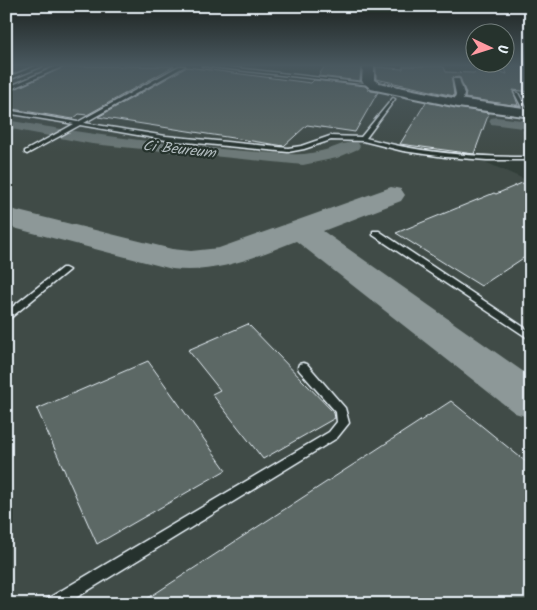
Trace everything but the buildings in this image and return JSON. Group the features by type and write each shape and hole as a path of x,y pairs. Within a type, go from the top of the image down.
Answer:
{"main road":[{"path":"411,94 529,113"}],"street":[{"path":"458,103 460,94"}],"lane":[{"path":"30,150 131,94"},
{"path":"517,94 529,113"},
{"path":"363,139 393,99"},
{"path":"6,110 166,138 269,149 298,149 330,138 363,139 390,148 463,158 530,159 528,131"},
{"path":"376,233 531,337"},
{"path":"6,318 65,270"},
{"path":"52,604 333,435 343,423 340,411 303,367"}],"shaded area":[{"path":"6,94 395,94 531,115 531,160 485,162 531,182 531,604 6,604"}],"waterway":[{"name":"Ci Beureum","path":"496,121 531,125"},
{"name":"Ci Beureum","path":"6,124 92,139 269,158 303,160 331,154 352,146"}],"taxiway":[{"path":"6,217 172,259 191,261 224,257 391,195"},
{"path":"300,229 531,401"}]}
